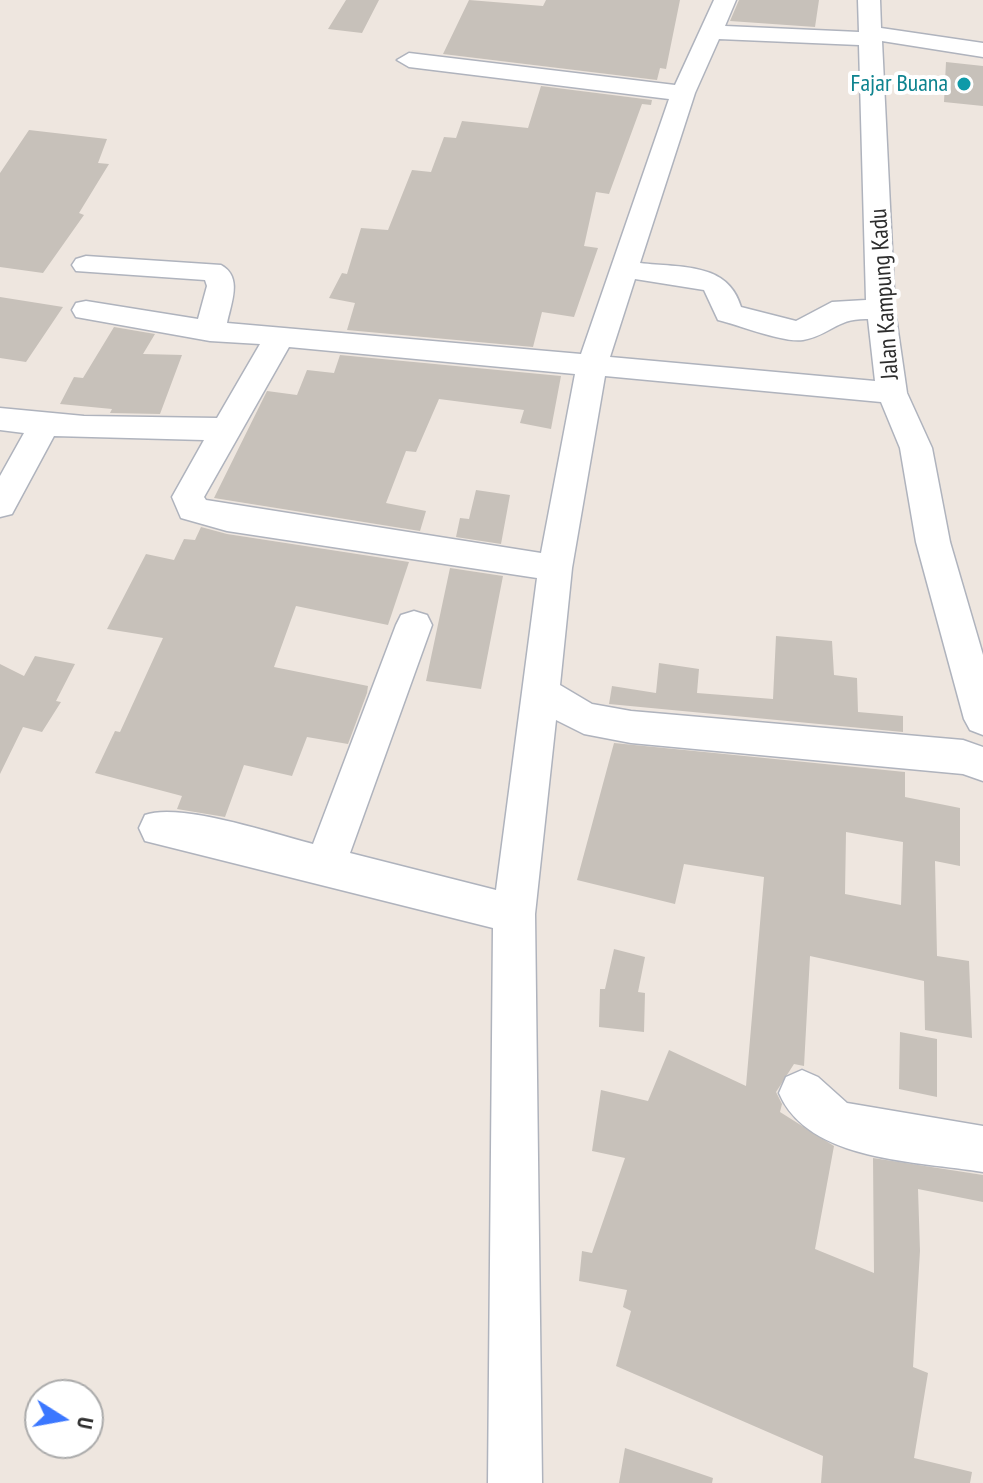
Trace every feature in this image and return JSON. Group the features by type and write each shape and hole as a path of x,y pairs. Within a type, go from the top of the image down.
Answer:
{"street":[{"path":"515,1483 514,914 555,568 592,365 683,93 725,0"},
{"name":"Jalan Kampung Kadu","path":"869,0 881,310 892,393 916,448 933,542 983,719"},
{"path":"713,32 872,36 983,50"},
{"path":"409,60 683,93"},
{"path":"86,265 199,269 218,275 221,286 210,331"},
{"path":"624,269 712,282 722,291 728,313 796,331 805,330 842,309 881,310"},
{"path":"86,310 210,331 892,393"},
{"path":"280,336 188,497 193,509 227,519 555,568"},
{"path":"0,419 44,426 226,429"},
{"path":"0,505 44,426"},
{"path":"325,865 414,625"},
{"path":"541,693 584,718 631,727 950,755 983,764"},
{"path":"159,828 217,838 514,914"},
{"path":"802,1093 831,1120 845,1126 983,1149"}],"building":[{"path":"346,0 379,0 362,33 328,29"},
{"path":"469,0 543,6 546,0 680,0 666,69 660,68 657,80 443,54"},
{"path":"739,0 819,0 815,27 730,21"},
{"name":"Fajar Buana","path":"946,62 983,66 983,106 944,102"},
{"path":"541,86 652,100 651,105 642,104 609,194 596,192 584,246 598,248 574,317 542,312 533,347 347,330 355,303 329,298 342,273 347,274 361,228 388,230 412,170 431,172 444,137 456,138 462,121 528,128"},
{"path":"29,130 107,139 98,163 109,164 79,213 84,215 43,273 0,267 0,173"},
{"path":"0,297 63,307 26,362 0,358"},
{"path":"114,327 155,334 143,354 182,355 160,414 110,413 112,409 60,404 74,377 83,378"},
{"path":"340,355 561,376 551,429 520,423 524,410 439,399 416,452 406,451 386,503 426,511 420,531 214,498 267,391 297,395 307,370 334,373"},
{"path":"476,490 510,495 501,544 456,537 460,518 469,519"},
{"path":"201,527 227,534 409,562 388,625 296,606 274,667 368,686 367,693 348,744 307,737 292,776 244,765 225,817 177,809 182,796 95,773 115,731 120,732 163,638 107,629 146,554 174,560 184,539 195,540"},
{"path":"450,568 503,576 481,689 426,681"},
{"path":"776,636 832,641 834,675 857,678 858,712 903,716 903,732 609,704 612,686 656,693 659,663 699,669 697,693 773,699"},
{"path":"35,656 75,664 56,701 61,702 42,732 23,727 0,774 0,664 24,676"},
{"path":"614,743 905,772 905,797 960,808 960,866 935,861 937,956 969,961 972,1038 925,1030 924,981 810,956 804,1066 794,1064 776,1092 782,1104 780,1112 834,1146 815,1249 874,1273 873,1158 983,1175 983,1202 918,1189 920,1251 913,1367 928,1373 914,1458 972,1472 970,1483 821,1483 823,1456 616,1366 631,1311 623,1307 627,1290 579,1281 582,1251 592,1253 625,1158 592,1151 601,1090 648,1101 669,1050 746,1086 764,877 684,864 675,904 577,880","holes":["846,832 903,842 901,905 845,894"]},
{"path":"614,949 645,957 638,992 645,993 644,1032 599,1027 600,989 605,989"},
{"path":"900,1032 937,1039 937,1097 899,1089"},
{"path":"625,1448 713,1478 712,1483 619,1483"}],"place":[{"name":"Fajar Buana","path":"964,84"}]}
